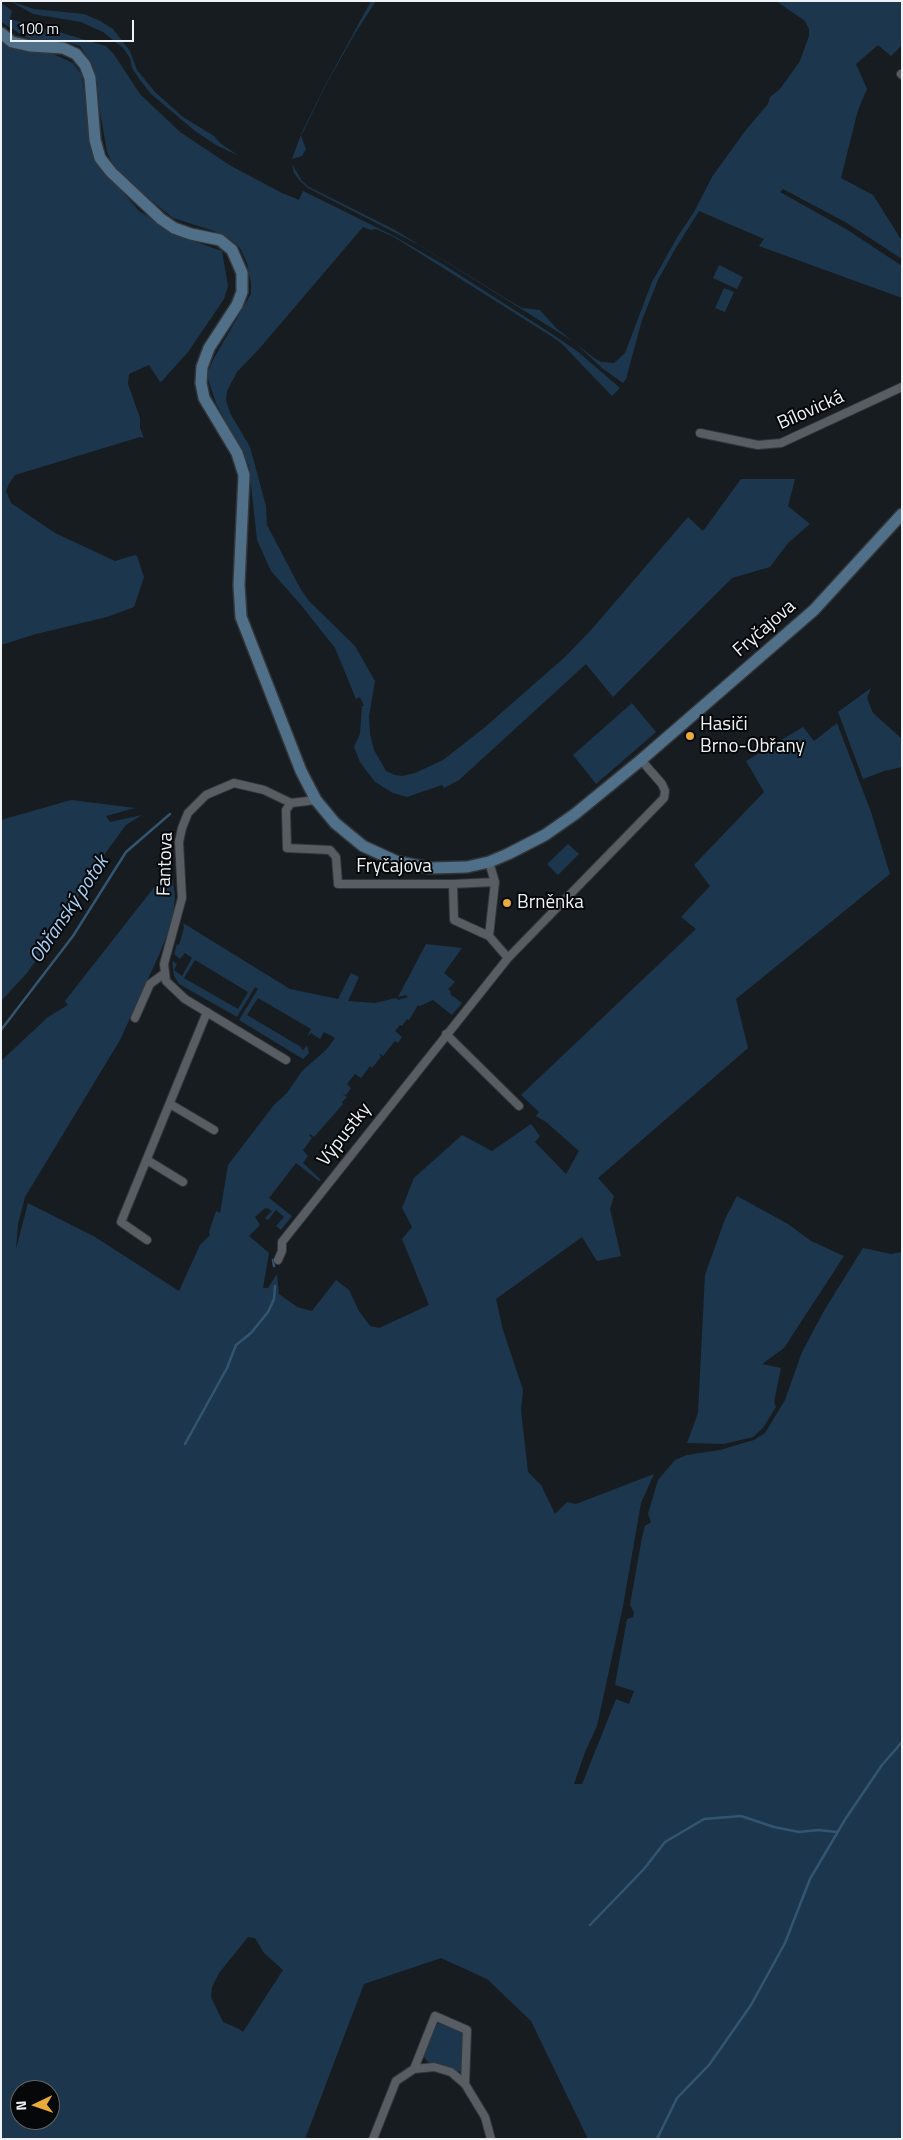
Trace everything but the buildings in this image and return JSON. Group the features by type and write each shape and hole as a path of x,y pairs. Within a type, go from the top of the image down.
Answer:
{"main road":[{"name":"Fryčajova","path":"1,33 12,42 30,46 63,48 76,54 85,65 90,78 95,140 100,158 111,172 174,228 191,234 220,240 232,250 242,273 242,292 237,305 209,348 202,367 201,383 204,398 237,453 244,476 239,585 241,617 301,771 316,800 335,823 363,846 398,862 431,868 467,867 489,862 545,835 575,814 641,760 814,610 902,514"}],"street":[{"name":"Bílovická","path":"700,433 758,445 781,443 902,387"},
{"path":"508,958 664,798 662,784 641,760"},
{"name":"Fantova","path":"164,973 164,964 182,898 179,842 188,813 206,795 234,783 264,790 291,803"},
{"path":"291,803 316,800"},
{"name":"Fryčajova","path":"291,803 286,810 287,848 330,850 336,857 338,884 495,882"},
{"path":"489,862 495,882 489,936"},
{"name":"Fryčajova","path":"453,884 454,920 489,936 508,958"},
{"name":"Výpustky","path":"278,1260 282,1251 282,1242 508,958"},
{"path":"135,1018 150,984 164,973 170,987 185,1000 286,1060"},
{"path":"147,1240 121,1222 207,1012"},
{"path":"446,1034 520,1106"},
{"path":"170,1104 214,1130"},
{"path":"147,1160 183,1182"},
{"path":"414,2069 435,2016 467,2030 465,2084"},
{"path":"373,2139 396,2081 414,2069 427,2067 451,2072 465,2084 485,2117 491,2139"}],"shaded area":[{"path":"10,1 34,9 84,14 113,29 130,51 137,70 155,92 183,117 214,136 220,143 239,156 216,145 195,131 151,94 132,68 130,58 123,48 103,32 81,22 33,14"},
{"path":"371,1 376,1 327,83 301,136 306,149 302,156 292,159 302,132 327,82"},
{"path":"776,1 902,1 902,45 891,56 878,45 856,64 867,89 858,110 841,178 873,195 902,241 902,259 847,223 783,189 780,192 846,229 902,266 902,298 759,246 764,239 699,211 658,280 642,320 626,379 623,383 602,368 576,343 601,362 614,363 625,353 652,282 694,212 712,177 745,131 768,104 770,97 780,89 800,61 809,36 809,29 805,21"},
{"path":"1,3 12,11 10,19 106,46 113,53 140,94 180,132 231,166 299,200 303,191 394,236 444,265 552,334 577,351 620,388 612,396 562,344 551,336 394,237 376,229 371,230 363,227 259,349 237,372 227,391 226,400 230,413 250,447 266,506 267,525 300,588 309,601 355,646 375,681 369,716 370,734 374,750 386,771 402,776 415,773 443,760 484,728 565,657 592,629 688,517 703,531 741,479 795,479 788,506 810,524 788,543 770,567 732,578 613,697 586,664 459,780 444,788 442,785 407,797 393,793 375,782 360,762 354,747 360,734 362,706 364,706 360,697 356,699 335,648 271,571 257,540 249,466 216,403 209,382 207,374 214,358 251,294 247,263 240,248 230,239 214,231 173,218 132,185 114,167 107,152 99,106 97,80 92,64 80,46 60,40 35,41 24,36 1,22"},
{"path":"1,40 51,53 73,63 82,75 89,137 97,161 139,211 182,237 222,251 228,286 224,299 188,352 162,381 160,382 149,365 129,374 128,384 140,418 140,428 144,438 140,437 15,475 6,491 11,503 55,533 115,561 137,556 144,577 134,607 107,617 36,634 1,645"},
{"path":"292,164 302,181 309,187 395,230 522,308 540,310 556,328 573,341 419,245 308,188 294,173"},
{"path":"719,265 743,277 737,289 713,278"},
{"path":"724,288 734,292 725,312 715,308"},
{"path":"871,688 867,698 873,713 902,739 902,767 863,779 838,712"},
{"path":"632,703 656,732 596,784 573,755"},
{"path":"837,723 871,812 890,874 736,999 748,1048 598,1178 614,1196 610,1209 621,1256 597,1261 582,1237 496,1299 503,1330 523,1390 521,1410 528,1472 541,1485 555,1514 567,1502 576,1504 654,1474 641,1503 623,1606 597,1726 585,1752 574,1784 582,1784 616,1699 629,1704 634,1691 615,1685 627,1619 633,1617 634,1612 630,1605 642,1537 645,1526 651,1522 648,1514 658,1480 675,1460 687,1455 720,1450 754,1440 765,1433 785,1400 802,1352 825,1309 863,1248 891,1254 902,1252 902,2139 588,2139 531,2021 487,1979 441,1958 364,1984 305,2139 1,2139 1,1061 48,1017 68,1005 65,1001 170,867 175,895 173,920 159,955 120,1040 25,1197 18,1224 16,1249 28,1203 95,1237 179,1291 200,1245 210,1235 209,1232 216,1211 220,1213 228,1165 274,1105 287,1093 302,1071 326,1050 335,1038 324,1032 320,1039 311,1033 307,1037 311,1029 258,998 247,1015 301,1047 303,1043 301,1048 303,1050 307,1045 309,1053 303,1059 239,1020 258,989 255,987 237,1017 179,984 174,976 172,961 177,964 174,970 182,976 192,958 185,953 180,959 174,954 184,928 183,923 290,989 338,999 351,973 359,977 348,1001 375,1003 408,997 406,995 398,997 426,944 462,948 444,973 455,982 448,989 451,992 450,994 462,1003 452,1015 433,1000 420,1006 418,1005 409,1020 407,1019 395,1031 402,1037 398,1043 395,1041 383,1056 379,1053 381,1057 372,1068 370,1066 361,1078 355,1074 347,1084 351,1088 346,1095 342,1093 347,1097 342,1102 343,1104 314,1137 309,1135 312,1138 303,1150 308,1156 303,1163 321,1180 319,1181 296,1163 269,1198 292,1216 281,1230 276,1226 284,1217 276,1210 268,1220 265,1218 272,1211 267,1208 264,1209 255,1217 260,1225 249,1236 269,1253 263,1288 268,1288 277,1274 279,1294 297,1307 312,1311 336,1280 349,1290 359,1311 370,1326 379,1328 429,1305 402,1239 412,1227 402,1208 414,1178 462,1135 492,1151 531,1124 540,1136 535,1142 566,1174 579,1151 546,1122 536,1116 539,1112 521,1095 696,929 681,917 710,886 694,865 764,792 746,761 803,727 814,741","holes":["195,960 248,992 238,1009 184,978","248,1937 255,1938 264,1953 283,1970 243,2032 223,2022 211,1997 212,1987 219,1973"]},
{"path":"71,800 135,808 106,816 110,822 142,815 126,825 101,859 59,928 27,973 2,1000 1,820"},
{"path":"568,844 579,854 558,875 547,864"},
{"path":"737,1196 788,1224 811,1241 844,1256 784,1348 762,1364 781,1368 774,1402 776,1407 763,1428 753,1437 724,1444 687,1443 698,1413 705,1275 725,1219"},
{"path":"445,2023 462,2030 464,2036 462,2071 456,2072 443,2065 428,2062 424,2057 423,2051 433,2026"}],"waterway":[{"name":"Obřanský potok","path":"1,1030 73,936 126,852 170,814"},
{"path":"273,1260 274,1266"},
{"path":"185,1444 227,1368 236,1345 251,1333 268,1312 274,1299 275,1286"},
{"path":"657,2139 677,2098 709,2065 751,2005 785,1943 810,1879 846,1818 882,1765 902,1742"},
{"path":"590,1925 644,1869 665,1842 704,1819 741,1816 774,1827 799,1832 818,1830 837,1832"}],"place":[{"name":"Hasiči Brno-Obřany","path":"690,736"},
{"name":"Brněnka","path":"507,903"}]}
